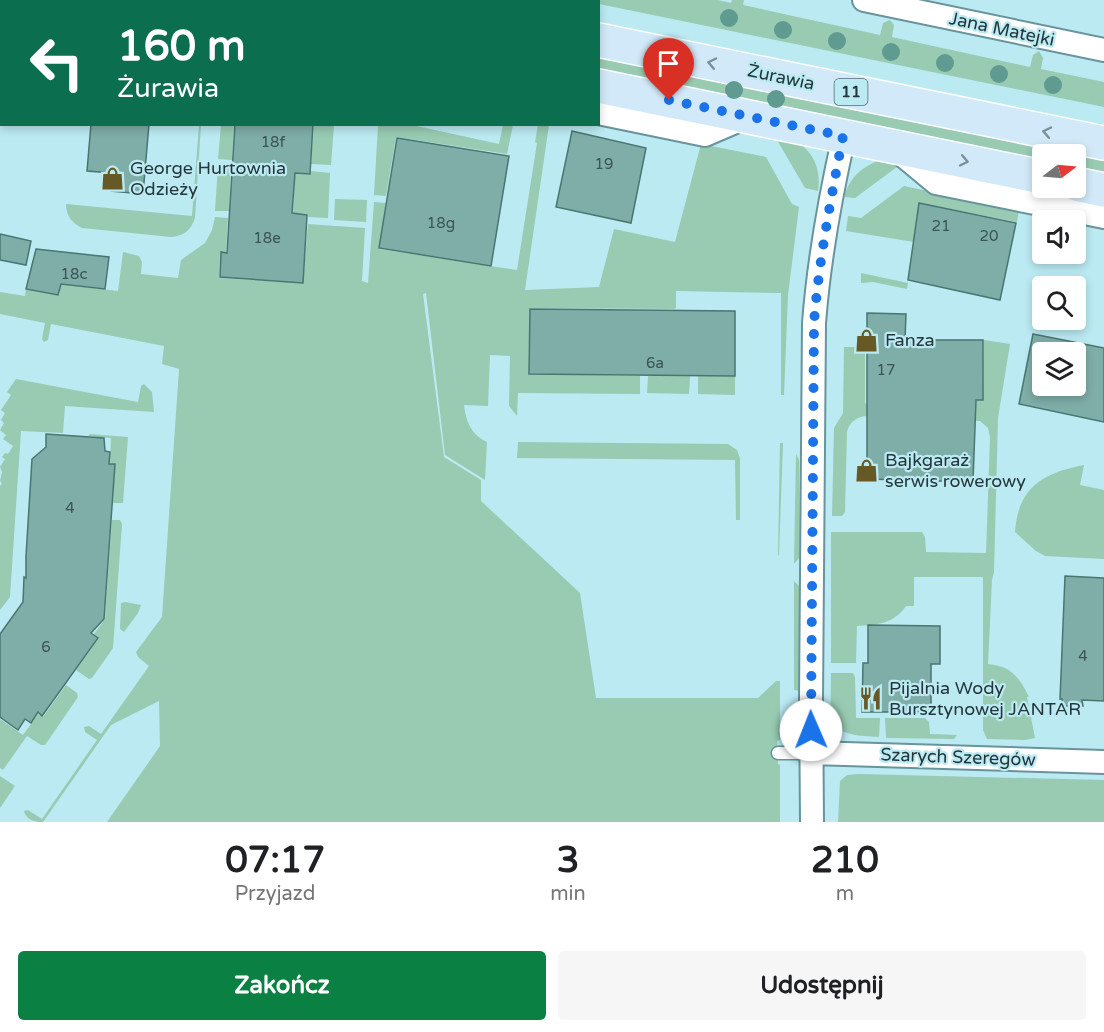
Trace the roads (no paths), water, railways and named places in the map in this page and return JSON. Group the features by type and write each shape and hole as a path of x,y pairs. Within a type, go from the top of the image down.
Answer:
{"main road":[{"name":"Żurawia","path":"600,40 1104,143"},
{"path":"600,86 1032,175"},
{"path":"1086,186 1104,190"}],"street":[{"name":"Jana Matejki","path":"864,0 1104,50"},
{"path":"600,113 705,135 747,117"},
{"path":"812,822 814,323 827,212 843,136"},
{"path":"891,146 936,183 1104,217"},
{"name":"Szarych Szeregów","path":"812,753 1104,762"}],"lane":[{"path":"778,753 812,753"}],"place":[{"name":"George Hurtownia Odzieży","path":"112,178"},
{"name":"Fanza","path":"867,340"},
{"name":"Bajkgaraż serwis rowerowy","path":"867,470"},
{"name":"Pijalnia Wody Bursztynowej JANTAR","path":"871,698"}]}
